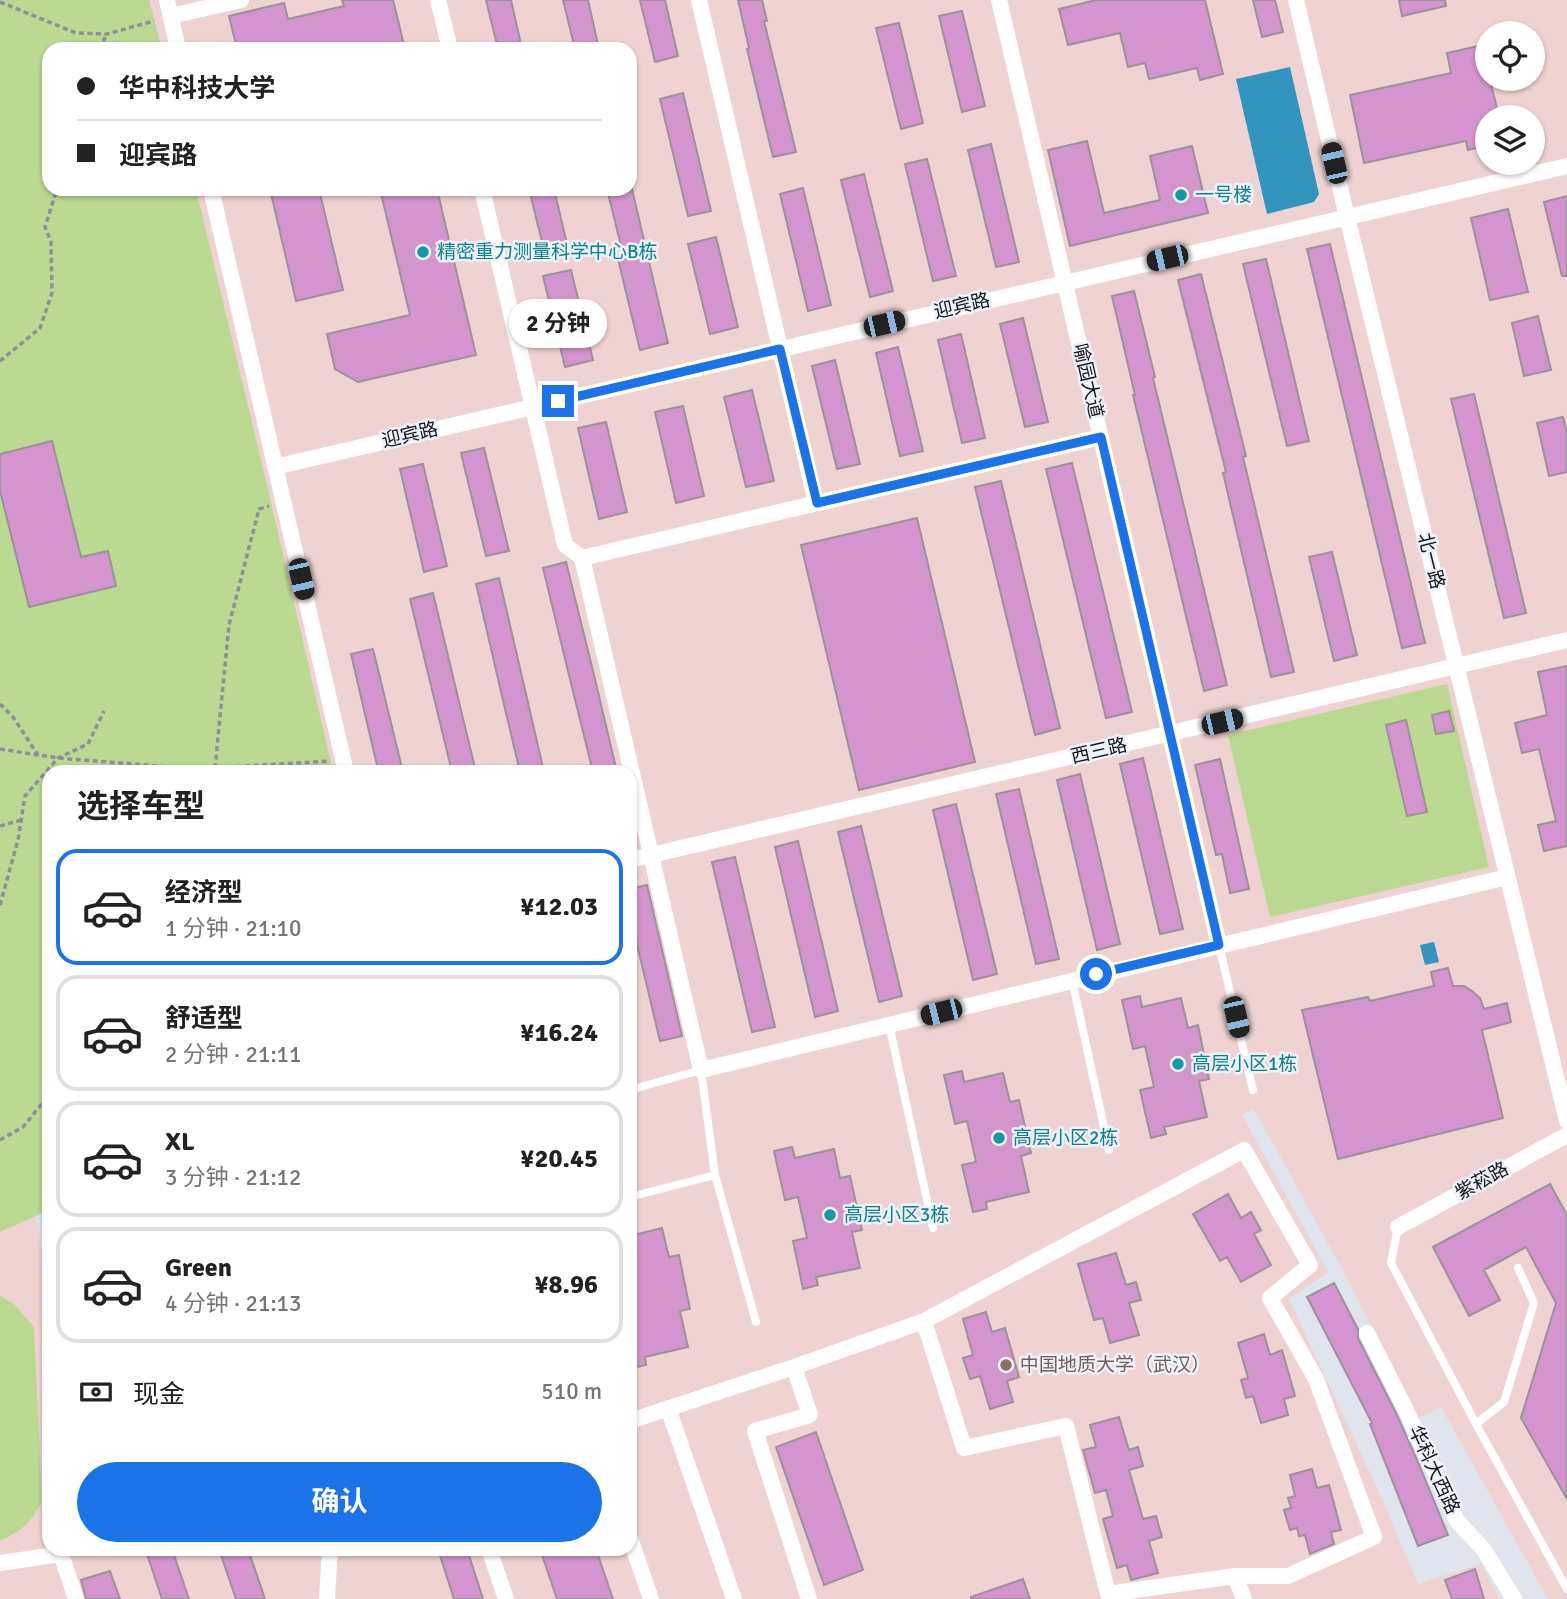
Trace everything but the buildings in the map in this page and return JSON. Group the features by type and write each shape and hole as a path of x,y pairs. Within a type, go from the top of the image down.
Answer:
{"street":[{"path":"167,0 177,42"},
{"path":"171,16 241,0"},
{"path":"438,0 448,42"},
{"path":"699,0 817,503"},
{"name":"喻园大道","path":"999,0 1219,945"},
{"name":"北一路","path":"1296,0 1567,1121"},
{"name":"迎宾路","path":"275,467 1567,166"},
{"path":"213,196 345,765"},
{"path":"484,196 565,545 582,558 630,765"},
{"path":"582,558 1101,437"},
{"name":"西三路","path":"637,858 1567,640"},
{"path":"637,795 701,1070 1507,877"},
{"name":"紫菘路","path":"1398,1227 1567,1135"},
{"path":"637,1419 925,1321 1244,1150 1310,1265 1270,1298 1316,1379 1374,1537 1289,1576 1235,1576 1108,1594 1066,1426 964,1448 925,1321"},
{"name":"华科大西路","path":"1367,1334 1406,1410 1457,1521 1484,1550 1514,1599"},
{"path":"794,1367 810,1415 755,1431 809,1599"},
{"path":"668,1408 734,1599"},
{"path":"0,1563 42,1556"},
{"path":"70,1556 76,1599"},
{"path":"327,1599 330,1556"},
{"path":"491,1556 506,1599"},
{"path":"636,1556 651,1599"},
{"path":"1235,1576 1244,1599"}],"lane":[{"name":"喻园大道","path":"1219,945 1253,1090"},
{"path":"1072,980 1109,1150"},
{"path":"889,1024 933,1228"},
{"path":"637,1088 701,1070 716,1175 756,1322"},
{"path":"637,1195 716,1175"},
{"path":"1398,1227 1391,1264 1567,1589"},
{"path":"1476,1424 1504,1402 1534,1303 1518,1268"}],"path":[{"path":"0,2 76,33 107,34 171,16"},
{"path":"103,42 107,34"},
{"path":"0,361 40,328 52,293 51,242 45,228 55,196"},
{"path":"215,765 229,625 239,586 260,509 283,502"},
{"path":"0,704 13,717 38,755"},
{"path":"52,765 58,758 88,744 104,710"},
{"path":"0,748 58,758 145,765"},
{"path":"0,905 26,796 42,777"},
{"path":"0,826 21,820"},
{"path":"0,1140 23,1127 42,1104"}],"shaded area":[{"path":"0,0 1567,0 1567,1599 1548,1599 1441,1407 1419,1418 1348,1280 1254,1109 1242,1115 1328,1272 1289,1299 1379,1492 1418,1584 1481,1564 1500,1599 0,1599 0,1232 24,1221"}],"green space":[{"path":"0,0 149,0 160,42 42,42 42,196 198,196 331,765 42,765 42,1213 0,1232"},
{"path":"1447,684 1489,867 1270,917 1228,735"},
{"path":"0,1296 14,1304 34,1327 42,1501 26,1525 0,1540"}],"water":[{"path":"1290,67 1319,194 1314,202 1267,214 1236,79"},
{"path":"1434,942 1439,962 1425,965 1420,945"}],"place":[{"name":"一号楼","path":"1181,195"},
{"name":"精密重力测量科学中心B栋","path":"423,252"},
{"name":"高层小区1栋","path":"1178,1064"},
{"name":"高层小区2栋","path":"999,1138"},
{"name":"高层小区3栋","path":"830,1215"},
{"name":"中国地质大学（武汉）","path":"1006,1365"}],"route":[{"path":"558,401 780,349 817,503 1101,437 1219,945 1096,974"}]}
